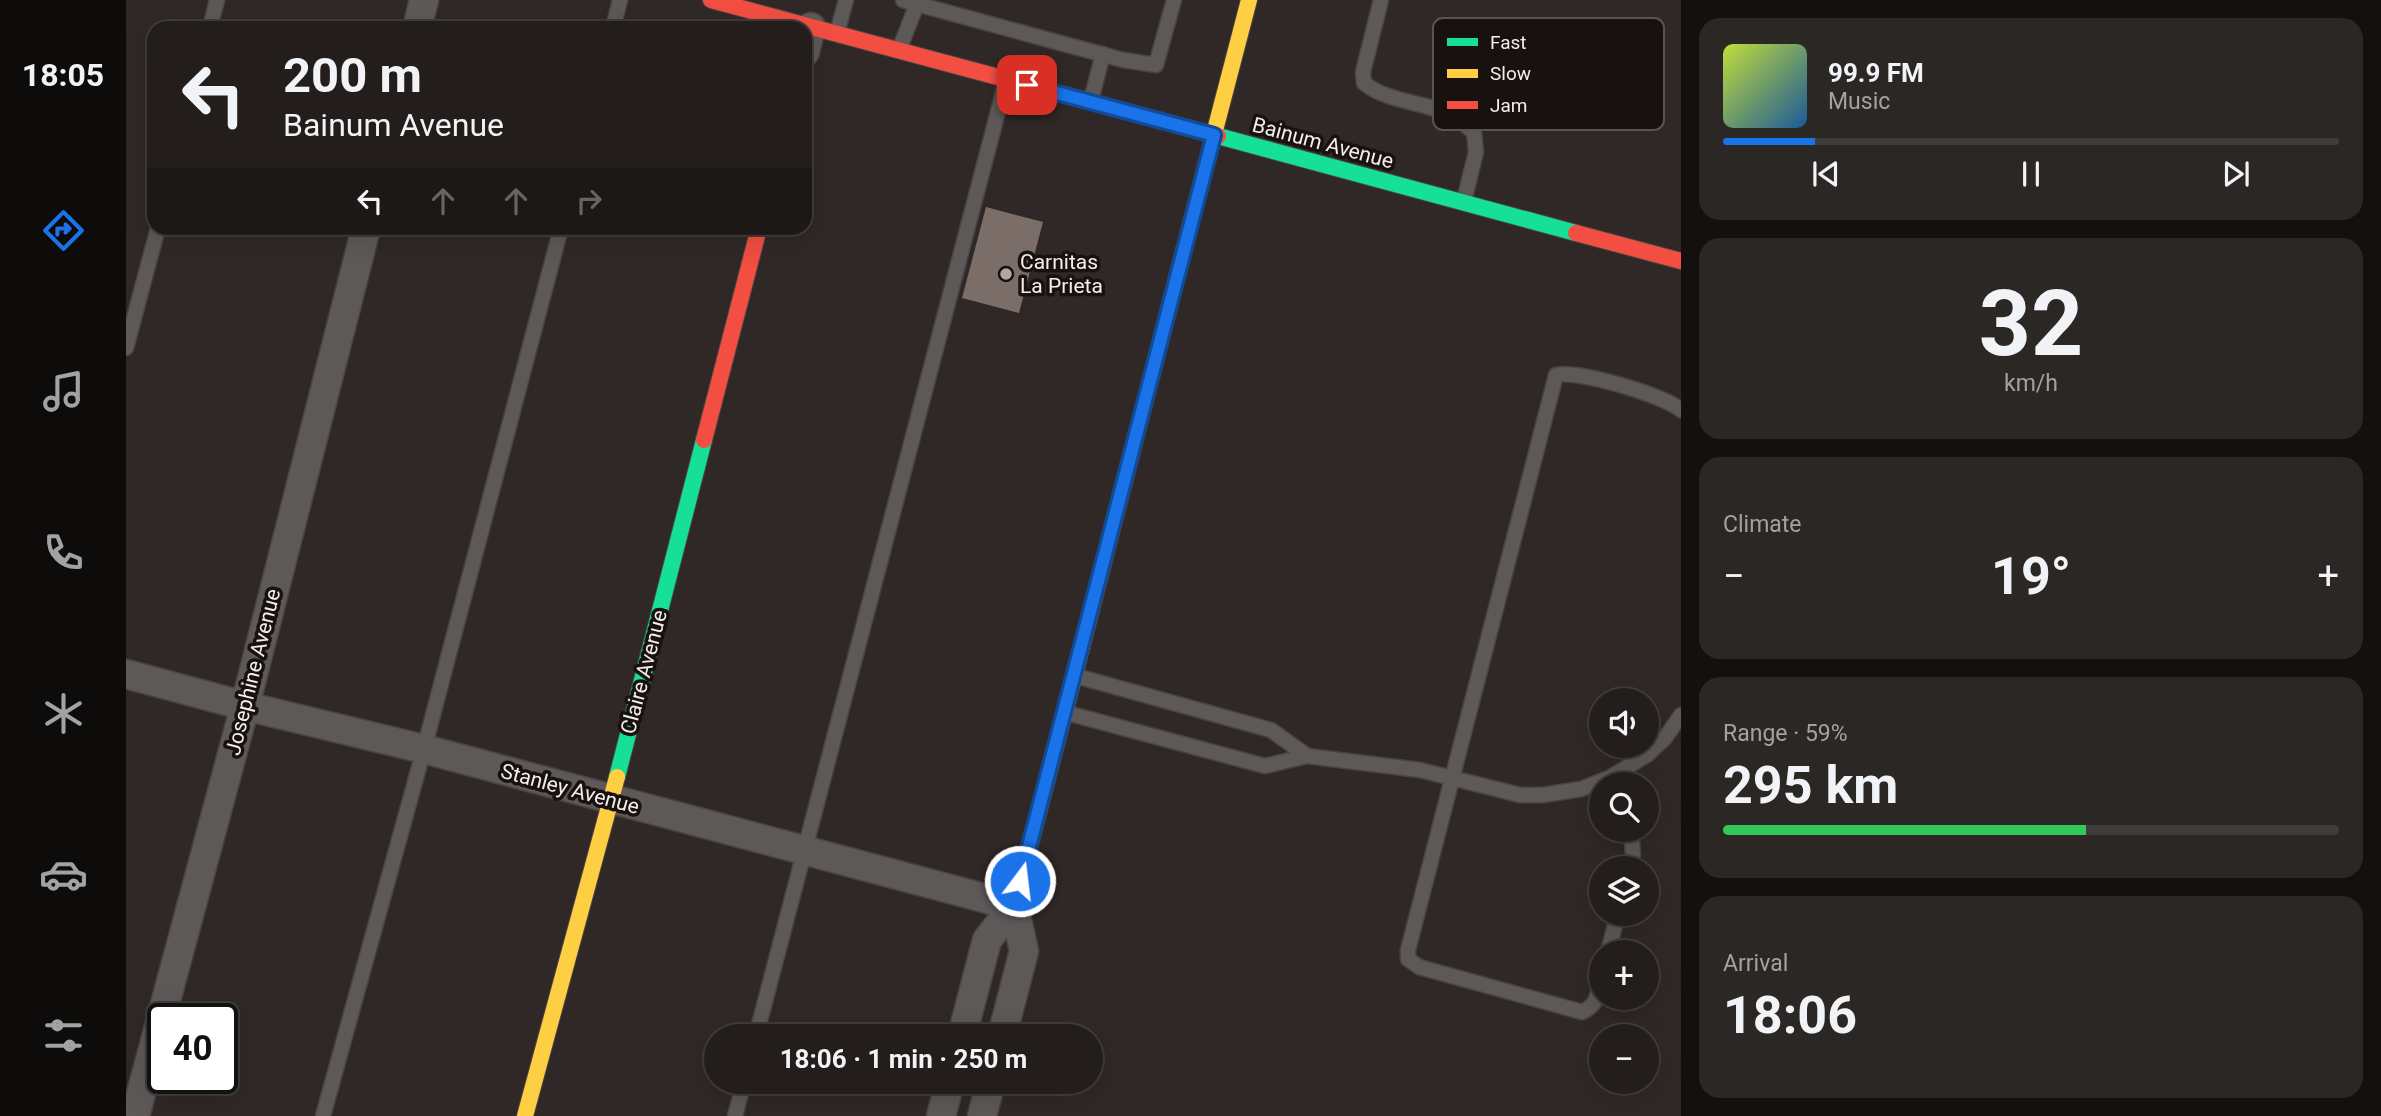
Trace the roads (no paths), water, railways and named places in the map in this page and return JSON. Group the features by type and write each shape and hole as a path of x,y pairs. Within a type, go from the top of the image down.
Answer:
{"street":[{"path":"419,21 424,0"},
{"name":"Bainum Avenue","path":"711,0 770,21"},
{"path":"965,1024 987,940 1014,905 1249,0"},
{"name":"Bainum Avenue","path":"818,38 898,51 1681,261"},
{"name":"Josephine Avenue","path":"135,1116 244,706 364,235"},
{"name":"Claire Avenue","path":"526,1116 758,235"},
{"name":"Stanley Avenue","path":"126,674 244,706 425,749 1014,905"},
{"path":"1005,1024 1024,951 1014,905"},
{"path":"941,1116 947,1094"},
{"path":"982,1116 987,1094"}],"lane":[{"path":"212,21 217,0"},
{"path":"615,21 620,0"},
{"path":"818,38 846,0"},
{"path":"898,51 910,2 1103,54 1156,65 1174,0"},
{"path":"1381,0 1363,72 1364,83 1377,94 1433,109"},
{"path":"1091,102 1103,54"},
{"path":"760,1024 1006,79"},
{"path":"1463,202 1476,152 1474,132 1471,130"},
{"path":"126,348 156,235"},
{"path":"323,1116 425,749 559,235"},
{"path":"1589,1009 1581,1012 1419,967 1408,959 1556,375 1577,375 1651,394 1681,410"},
{"path":"1073,675 1271,730 1307,756"},
{"path":"1064,712 1265,765 1307,756 1420,770 1532,795 1589,787"},
{"path":"1623,772 1665,738 1681,715"},
{"path":"735,1116 741,1094"}],"place":[{"name":"Carnitas La Prieta","path":"1006,274"}]}
